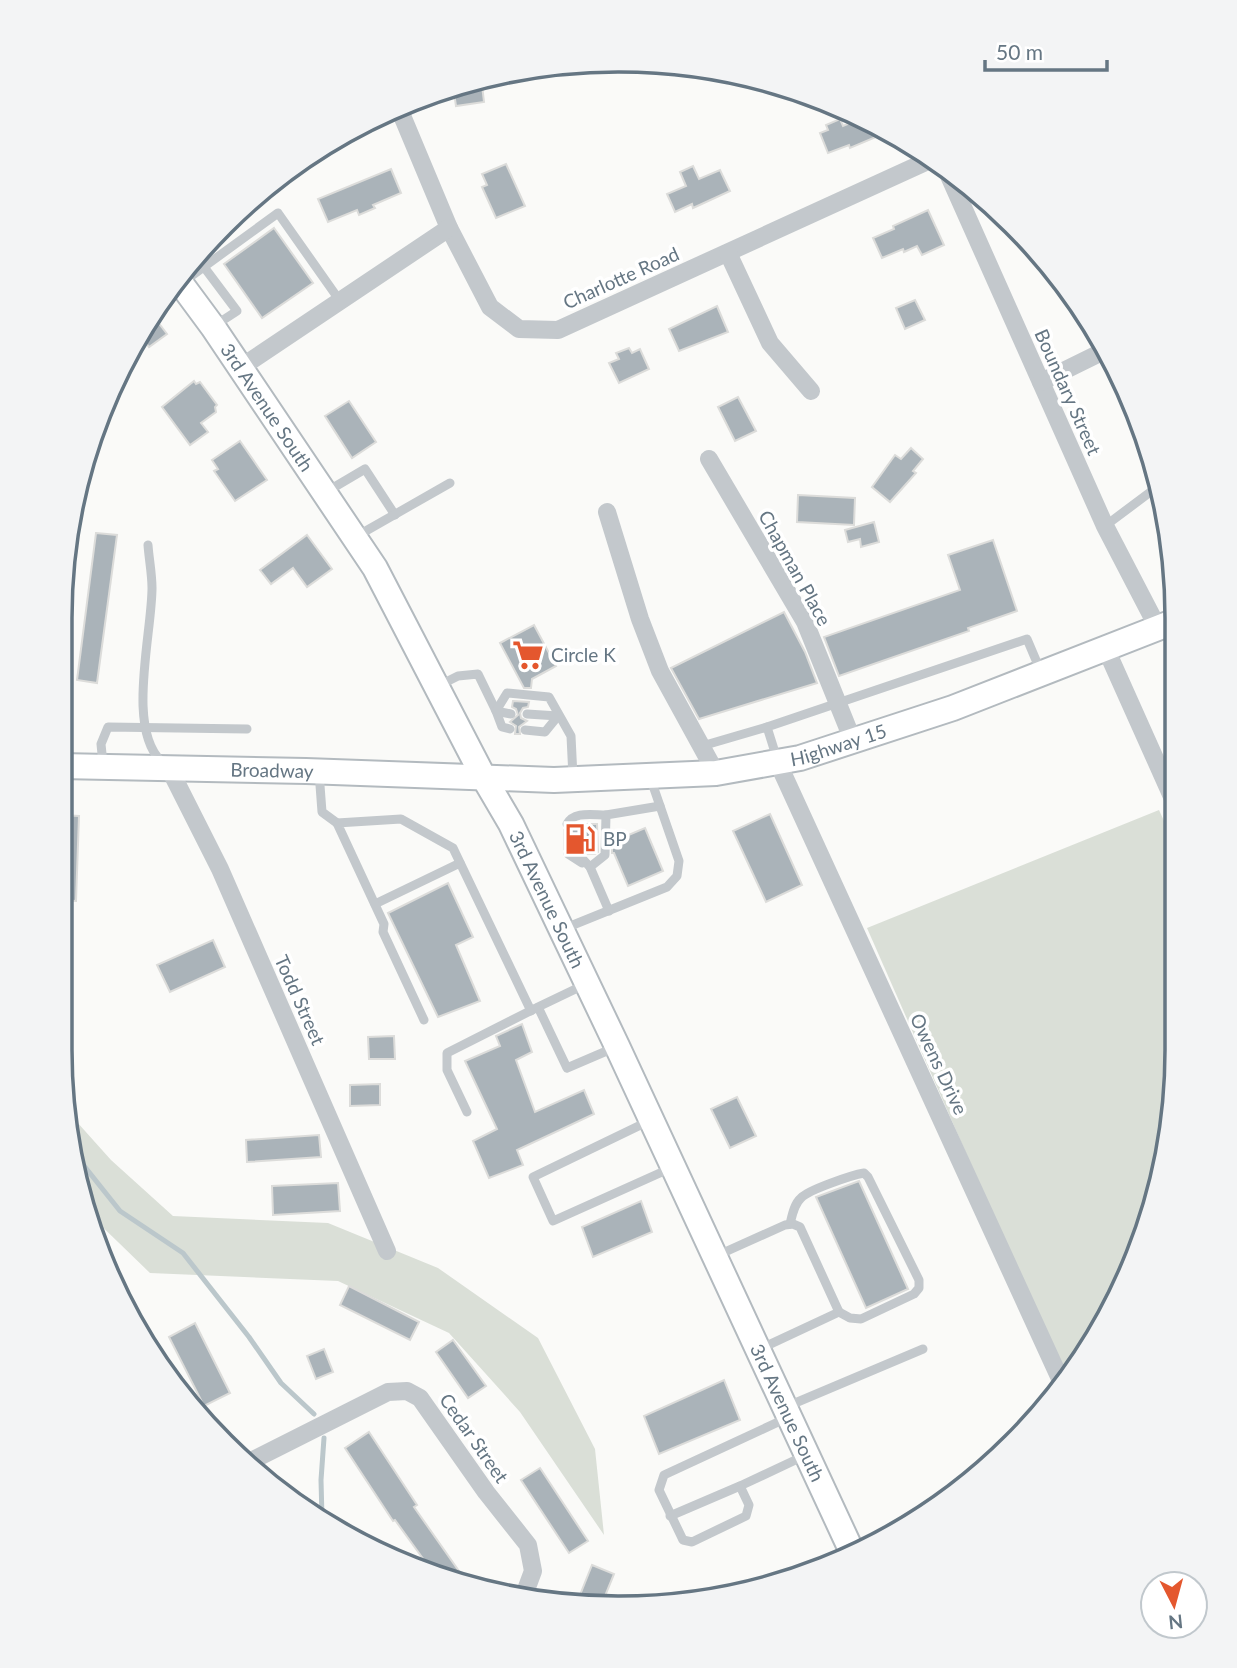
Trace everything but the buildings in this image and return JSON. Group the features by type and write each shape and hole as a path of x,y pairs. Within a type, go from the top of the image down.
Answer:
{"main road":[{"name":"3rd Avenue South","path":"184,287 375,568 484,778 511,824 849,1545"},
{"name":"Highway 15","path":"484,778 573,779 716,773 778,763 953,708 1165,625"},
{"name":"Broadway","path":"72,766 319,771 484,778"}],"street":[{"name":"Charlotte Road","path":"403,116 449,228 490,306 519,329 558,330 922,164"},
{"name":"Boundary Street","path":"954,188 1105,526 1165,625"},
{"path":"240,368 449,228"},
{"path":"728,253 770,343 811,391"},
{"path":"1041,382 1097,354"},
{"name":"Chapman Place","path":"709,459 805,622 853,741"},
{"path":"607,512 640,620 660,671 716,773"},
{"path":"1106,649 1165,781"},
{"name":"Owens Drive","path":"778,763 1058,1374"},
{"name":"Todd Street","path":"169,768 220,869 387,1251"},
{"name":"Cedar Street","path":"256,1459 388,1392 407,1391 419,1398 486,1492 528,1545 533,1570 526,1588"}],"lane":[{"path":"196,272 278,213 340,301"},
{"path":"204,267 237,312 213,327"},
{"path":"324,492 365,469 395,515"},
{"path":"355,538 450,483"},
{"path":"1105,526 1150,492"},
{"path":"148,545 152,587 142,712 152,753 169,768"},
{"path":"701,747 1027,639 1042,673"},
{"path":"436,686 458,676 478,674 502,727 510,729"},
{"path":"496,711 507,694 549,697 571,736 573,779"},
{"path":"496,711 512,714"},
{"path":"527,714 558,716"},
{"path":"525,730 545,732 558,716"},
{"path":"104,767 101,744 108,727 247,729"},
{"path":"767,727 778,763"},
{"path":"319,771 322,812 337,823 384,924 383,932 424,1020"},
{"path":"562,930 667,887 677,876 679,861 650,776"},
{"path":"567,824 570,818 660,806"},
{"path":"590,867 605,855 606,815"},
{"path":"337,823 401,820 453,848 534,1009 567,1068 617,1046"},
{"path":"573,854 590,867 609,911"},
{"path":"375,904 460,863"},
{"path":"467,1112 447,1070 447,1054 587,984"},
{"path":"651,1119 533,1177 553,1221 672,1167"},
{"path":"714,1256 790,1224 800,1227 839,1312 850,1318 861,1319 914,1294 919,1288 919,1280 864,1173 801,1197 795,1206 790,1224"},
{"path":"759,1349 839,1312"},
{"path":"740,1486 749,1505 746,1516 692,1542 683,1540 659,1490 664,1475 788,1412 923,1349"},
{"path":"670,1516 808,1454"}],"shaded area":[{"path":"1159,810 1165,823 1164,1085 1155,1156 1147,1191 1124,1259 1092,1323 1061,1369 867,928"},
{"path":"76,1121 111,1160 173,1216 328,1223 438,1268 538,1338 595,1449 604,1535 520,1412 449,1333 338,1281 150,1273 101,1226 90,1191"}],"waterway":[{"path":"84,1166 120,1211 183,1253 249,1337 281,1383 314,1414"},
{"path":"322,1508 324,1438"}],"place":[{"name":"Circle K","path":"528,655"},
{"name":"BP","path":"580,839"}]}
